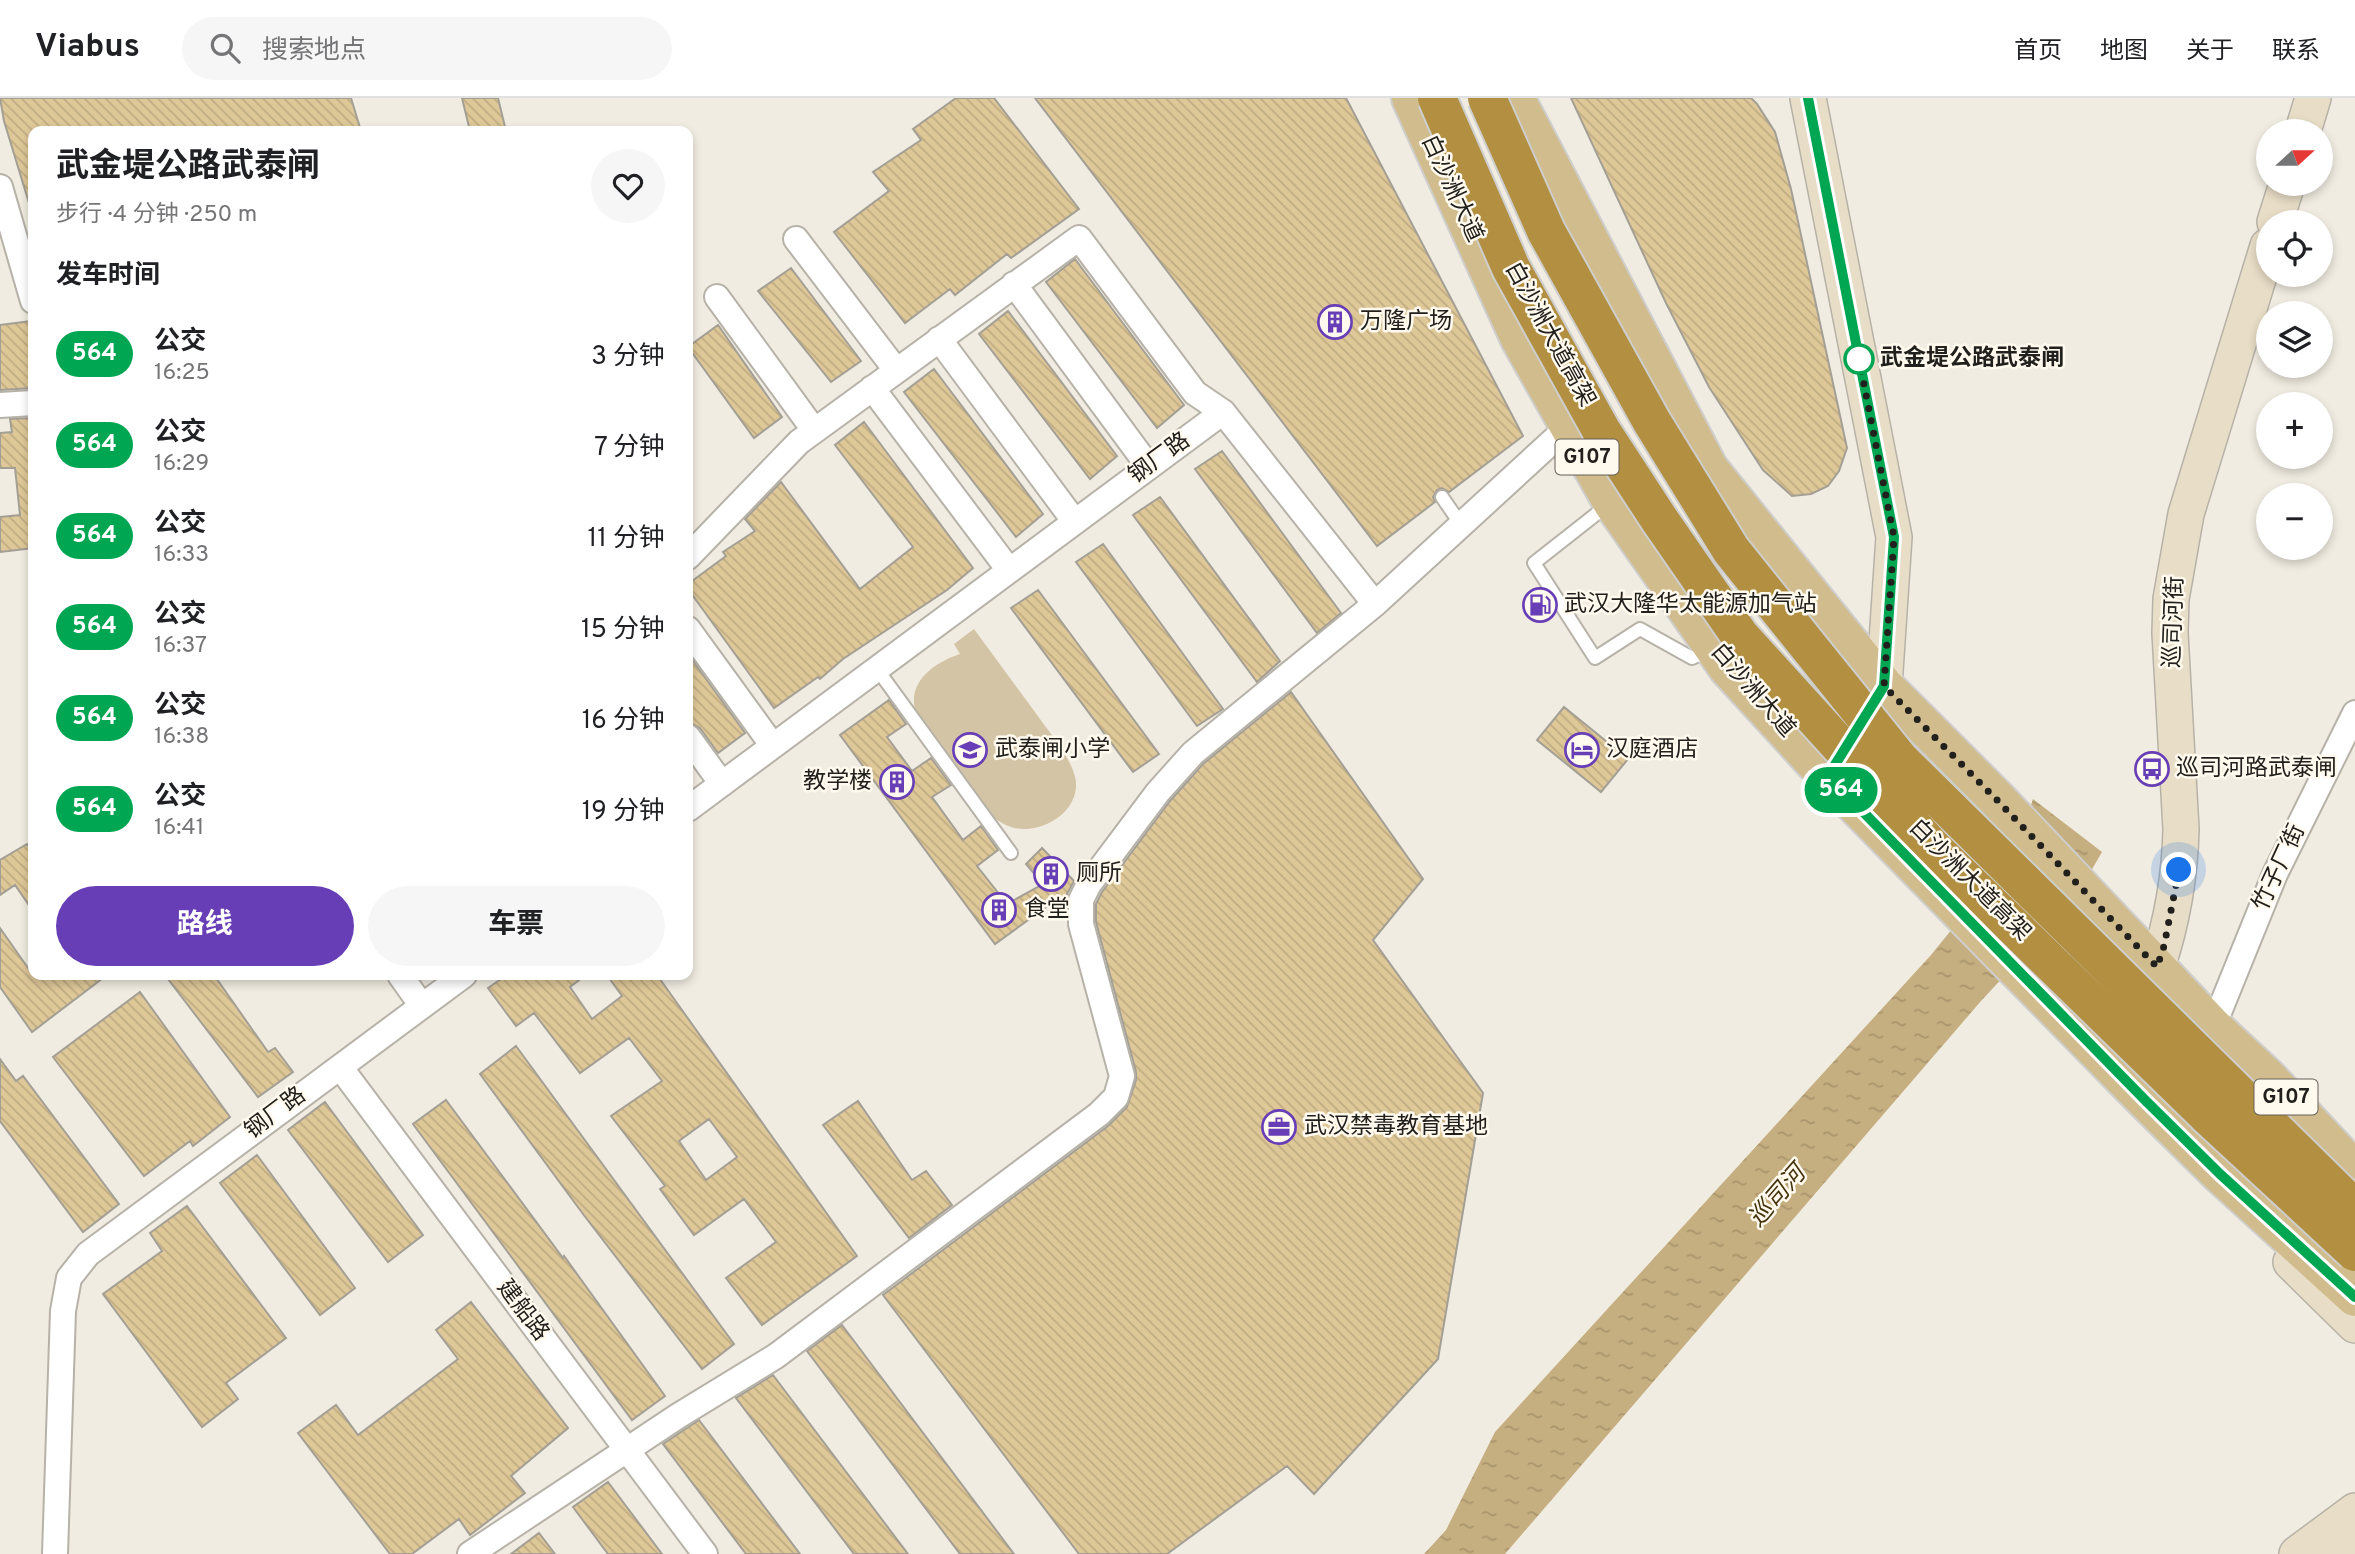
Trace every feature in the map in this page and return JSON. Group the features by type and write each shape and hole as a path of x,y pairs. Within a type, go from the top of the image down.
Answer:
{"highway":[{"name":"白沙洲大道高架","path":"1437,98 1511,268 1601,430 1741,636 1931,846 2206,1114 2355,1252"},
{"name":"白沙洲大道高架","path":"1487,98 1546,231 1652,422 1731,550 1899,759 2355,1209"}],"main road":[{"name":"白沙洲大道","path":"1411,98 1520,339 1612,502 1728,668 1828,776 2101,1055 2220,1174 2355,1297"},
{"name":"G107","path":"1515,98 1709,469 1884,686 2109,916 2213,1027 2269,1079 2355,1171"}],"street":[{"path":"1808,98 1894,537 1884,686 1828,776"},
{"path":"2307,119 2313,98"},
{"path":"2322,119 2328,98"},
{"path":"0,187 28,284"},
{"path":"693,552 799,442 1079,238 1195,393 1223,412 1375,604"},
{"path":"796,239 896,370"},
{"path":"1014,284 1149,467"},
{"name":"巡司河街","path":"2165,975 2164,946 2177,886 2181,829 2169,634 2171,599 2186,514 2256,285"},
{"name":"巡司河街","path":"2165,975 2188,900 2193,851 2193,805 2179,650 2181,606 2273,287"},
{"path":"717,297 814,430"},
{"path":"939,339 1075,522"},
{"path":"872,388 1009,570"},
{"path":"0,405 28,403"},
{"name":"钢厂路","path":"693,805 1223,412"},
{"path":"470,1554 626,1450 776,1356 1100,1114 1116,1097 1122,1076 1081,924 1081,900 1089,884 1157,792 1194,753 1375,604 1569,426"},
{"path":"693,636 773,746"},
{"name":"竹子厂街","path":"2213,1027 2275,874 2354,718"},
{"path":"693,744 722,784"},
{"path":"404,980 422,1006"},
{"name":"钢厂路","path":"55,1554 63,1311 69,1278 88,1254 457,980"},
{"path":"2101,1055 2122,1098 2355,1325"},
{"name":"建船路","path":"340,1067 705,1554"},
{"path":"2297,1554 2355,1511"},
{"path":"2345,1554 2355,1548"}],"lane":[{"path":"1442,497 1462,527"},
{"path":"1612,502 1534,563 1595,658 1640,629 1692,659 1714,649"},
{"path":"877,669 1011,853"}],"shaded area":[{"path":"974,629 1059,745 1074,773 1074,798 1059,817 1048,824 1023,829 1011,827 994,818 980,803 917,716 914,699 920,681 933,667 960,654 954,644"}],"water":[{"name":"巡司河","path":"2033,799 2102,852 2073,902 1981,1001 1505,1554 1424,1554 1446,1530 1495,1432 1931,955 2017,849"}],"building":[{"path":"0,98 351,98 359,126 28,126 28,200 4,121"},
{"path":"462,98 498,98 505,126 469,126"},
{"path":"956,98 994,98 1079,209 1011,258 1007,254 955,295 950,289 905,323 834,232 889,191 873,172 921,140 913,129"},
{"name":"万隆广场","path":"1035,98 1346,98 1523,436 1449,492 1442,488 1437,490 1433,497 1435,502 1377,546"},
{"path":"1571,98 1751,98 1757,104 1775,132 1791,189 1847,448 1839,471 1828,486 1811,494 1792,496 1763,470 1709,387 1666,303"},
{"path":"1075,259 1184,405 1157,428 1046,282"},
{"path":"791,268 861,361 831,382 758,291"},
{"path":"1008,311 1117,456 1090,479 979,334"},
{"path":"28,322 28,388 0,390 0,325"},
{"path":"718,325 782,417 754,438 693,354 693,343"},
{"path":"934,369 1043,514 1016,537 904,392"},
{"path":"28,418 28,549 0,552 0,517 20,515 15,468 0,468 0,433 12,432 10,419"},
{"path":"864,422 973,568 947,590 774,708 693,596 693,580 726,556 723,552 755,531 745,519 781,482 860,589 913,547 835,445"},
{"path":"1222,451 1341,613 1317,633 1195,469"},
{"path":"1160,497 1280,661 1257,682 1133,515"},
{"path":"1103,544 1223,709 1197,726 1076,562"},
{"path":"1038,590 1159,754 1133,772 1011,608"},
{"path":"693,661 745,733 718,753 700,728 693,724"},
{"name":"武汉禁毒教育基地","path":"1291,692 1423,879 1373,940 1483,1093 1438,1359 1314,1494 1287,1466 1167,1554 1079,1554 883,1295 1108,1126 1127,1107 1136,1072 1096,922 1096,904 1102,892 1170,801 1203,764"},
{"name":"教学楼","path":"889,700 906,724 887,737 912,771 931,758 951,785 932,797 963,840 981,826 998,850 977,866 1007,904 1043,884 1026,864 1042,848 1074,881 1067,894 1066,912 1056,900 995,944 840,735"},
{"name":"汉庭酒店","path":"1564,707 1628,759 1601,792 1537,740"},
{"path":"28,846 28,904 15,885 0,895 0,860"},
{"path":"0,928 28,968 28,980 100,980 32,1032 0,987"},
{"path":"169,980 218,980 268,1052 275,1048 293,1072 258,1097"},
{"path":"500,980 579,980 570,987 592,1019 622,996 611,980 661,980 857,1256 762,1325 726,1278 776,1242 744,1199 694,1235 660,1189 665,1186 611,1116 662,1081 629,1038 580,1073 534,1013 516,1026 488,988","holes":["709,1119 737,1157 706,1180 679,1141"]},
{"path":"140,992 230,1117 193,1146 190,1141 144,1176 53,1057"},
{"path":"516,1046 734,1344 702,1369 480,1074"},
{"path":"0,1059 16,1081 23,1076 119,1204 83,1232 0,1121"},
{"path":"446,1100 665,1396 632,1420 413,1124"},
{"path":"858,1101 912,1180 926,1171 952,1205 909,1238 823,1125"},
{"path":"325,1102 423,1235 388,1262 288,1130"},
{"path":"257,1155 355,1288 320,1315 220,1183"},
{"path":"187,1206 286,1338 226,1383 238,1399 202,1427 103,1294 162,1251 150,1233"},
{"path":"471,1302 568,1428 511,1476 525,1493 470,1535 459,1519 412,1554 390,1554 298,1433 336,1405 358,1435 458,1359 436,1330"},
{"path":"842,1325 1014,1554 960,1554 807,1351"},
{"path":"773,1375 908,1554 854,1554 736,1398"},
{"path":"699,1420 800,1554 746,1554 663,1444"},
{"path":"608,1482 662,1554 608,1554 573,1507"},
{"path":"539,1533 555,1554 511,1554"}],"bus line":[{"name":"564","path":"1808,98 1894,537 1884,686 1828,776 2145,1100 2220,1174 2355,1297"}],"place":[{"name":"万隆广场","path":"1335,322"},
{"name":"武金堤公路武泰闸","path":"1859,359"},
{"name":"武汉大隆华太能源加气站","path":"1540,605"},
{"name":"武泰闸小学","path":"970,750"},
{"name":"汉庭酒店","path":"1582,750"},
{"name":"巡司河路武泰闸","path":"2152,769"},
{"name":"教学楼","path":"897,782"},
{"name":"厕所","path":"1051,874"},
{"name":"食堂","path":"999,910"},
{"name":"武汉禁毒教育基地","path":"1279,1127"}],"route":[{"path":"1859,359 1894,537 1884,686 2157,967 2164,946 2179,870"}]}
